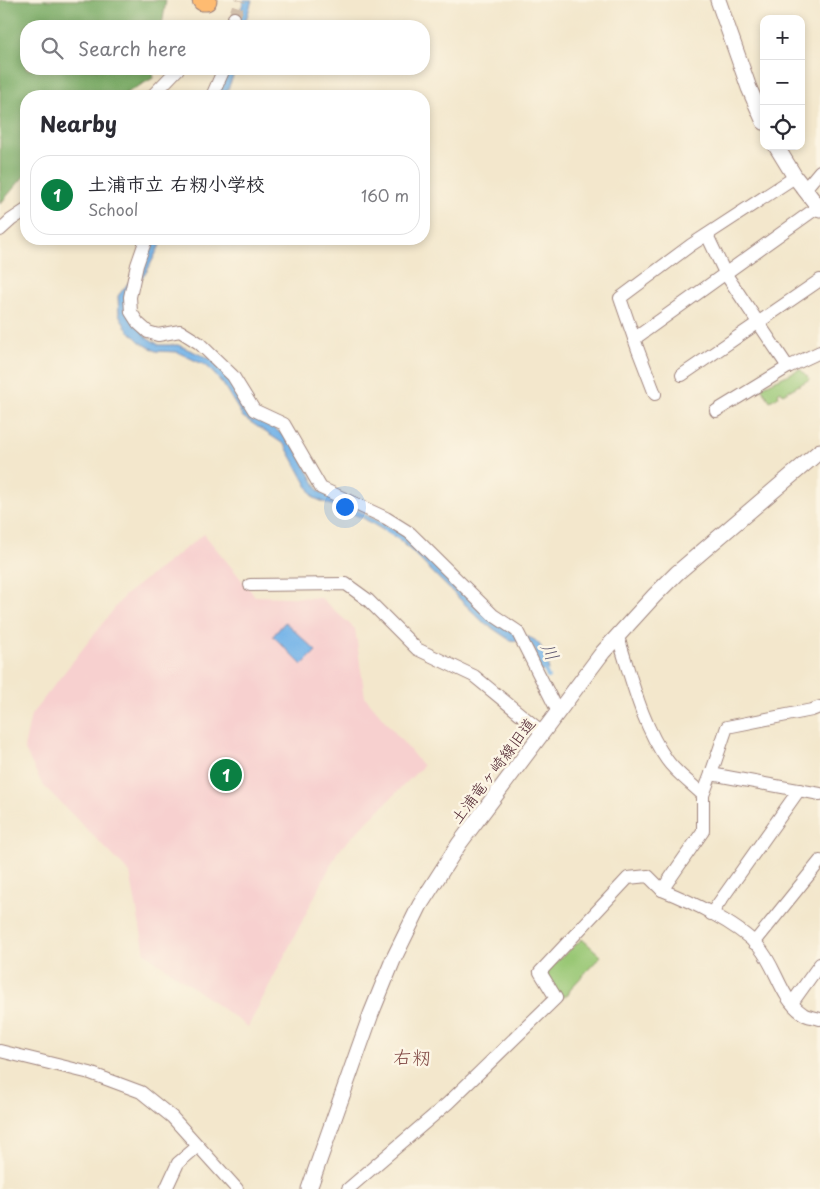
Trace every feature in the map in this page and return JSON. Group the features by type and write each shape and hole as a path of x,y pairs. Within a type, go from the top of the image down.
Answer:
{"street":[{"path":"718,0 749,88 760,113"},
{"path":"158,90 172,75"},
{"path":"215,90 221,75"},
{"path":"634,339 819,208 779,150"},
{"path":"655,394 620,298 708,234 820,171"},
{"path":"0,230 20,214"},
{"path":"708,234 725,273 788,368"},
{"path":"144,245 130,297 131,312 138,323 148,332 158,335 180,331 199,343 233,376 254,410 284,424 321,488 386,518 410,533 493,615 517,630 558,712"},
{"path":"682,376 820,280"},
{"path":"716,411 788,368 820,352"},
{"name":"土浦竜ヶ崎線旧道","path":"309,1189 392,960 420,905 459,844 604,652 677,573 820,451"},
{"path":"250,585 346,584 368,600 416,649 474,676 542,732"},
{"path":"618,637 646,720 667,761 703,795"},
{"path":"662,890 704,831 703,795 727,727 820,707"},
{"path":"711,774 820,794"},
{"path":"711,914 799,790"},
{"path":"754,943 820,861"},
{"path":"348,1189 448,1103 556,998 540,972 628,878 648,876 662,890 694,903 747,935 760,948 792,1003 803,1014 820,1019"},
{"path":"792,1003 820,964"},
{"path":"0,1051 90,1073 141,1092 172,1117 237,1189"},
{"path":"166,1189 178,1163 198,1146"}],"shaded area":[{"path":"204,534 255,596 321,598 355,629 365,697 423,766 338,851 248,1027 145,953 130,873 42,784 24,748 31,715 124,596"}],"green space":[{"path":"0,0 166,0 163,20 20,20 20,75 153,75 153,78 132,90 20,90 20,181 0,204"},
{"path":"800,369 810,379 783,394 781,391 778,393 779,396 770,401 761,387"},
{"path":"582,939 601,956 571,988 568,995 560,998 545,972"}],"water":[{"path":"244,0 252,0 246,20 238,20"},
{"path":"225,75 234,75 227,90 219,90"},
{"path":"151,245 160,245 147,271 126,297 145,336 159,345 178,345 213,360 230,378 250,412 291,440 319,491 406,535 514,634 530,638 539,644 549,669 540,672 535,650 525,642 510,640 483,622 401,541 363,518 314,498 285,445 243,417 223,384 207,366 177,352 156,351 140,342 126,328 119,314 118,296 141,267"},
{"path":"285,622 316,651 302,665 273,636"}],"waterway":[{"name":"川","path":"544,668 548,677"}],"tunnel":[{"path":"234,18 240,0"}],"place":[{"name":"土浦市立 右籾小学校","path":"226,775"}],"district":[{"name":"右籾","path":"412,1056"}]}
